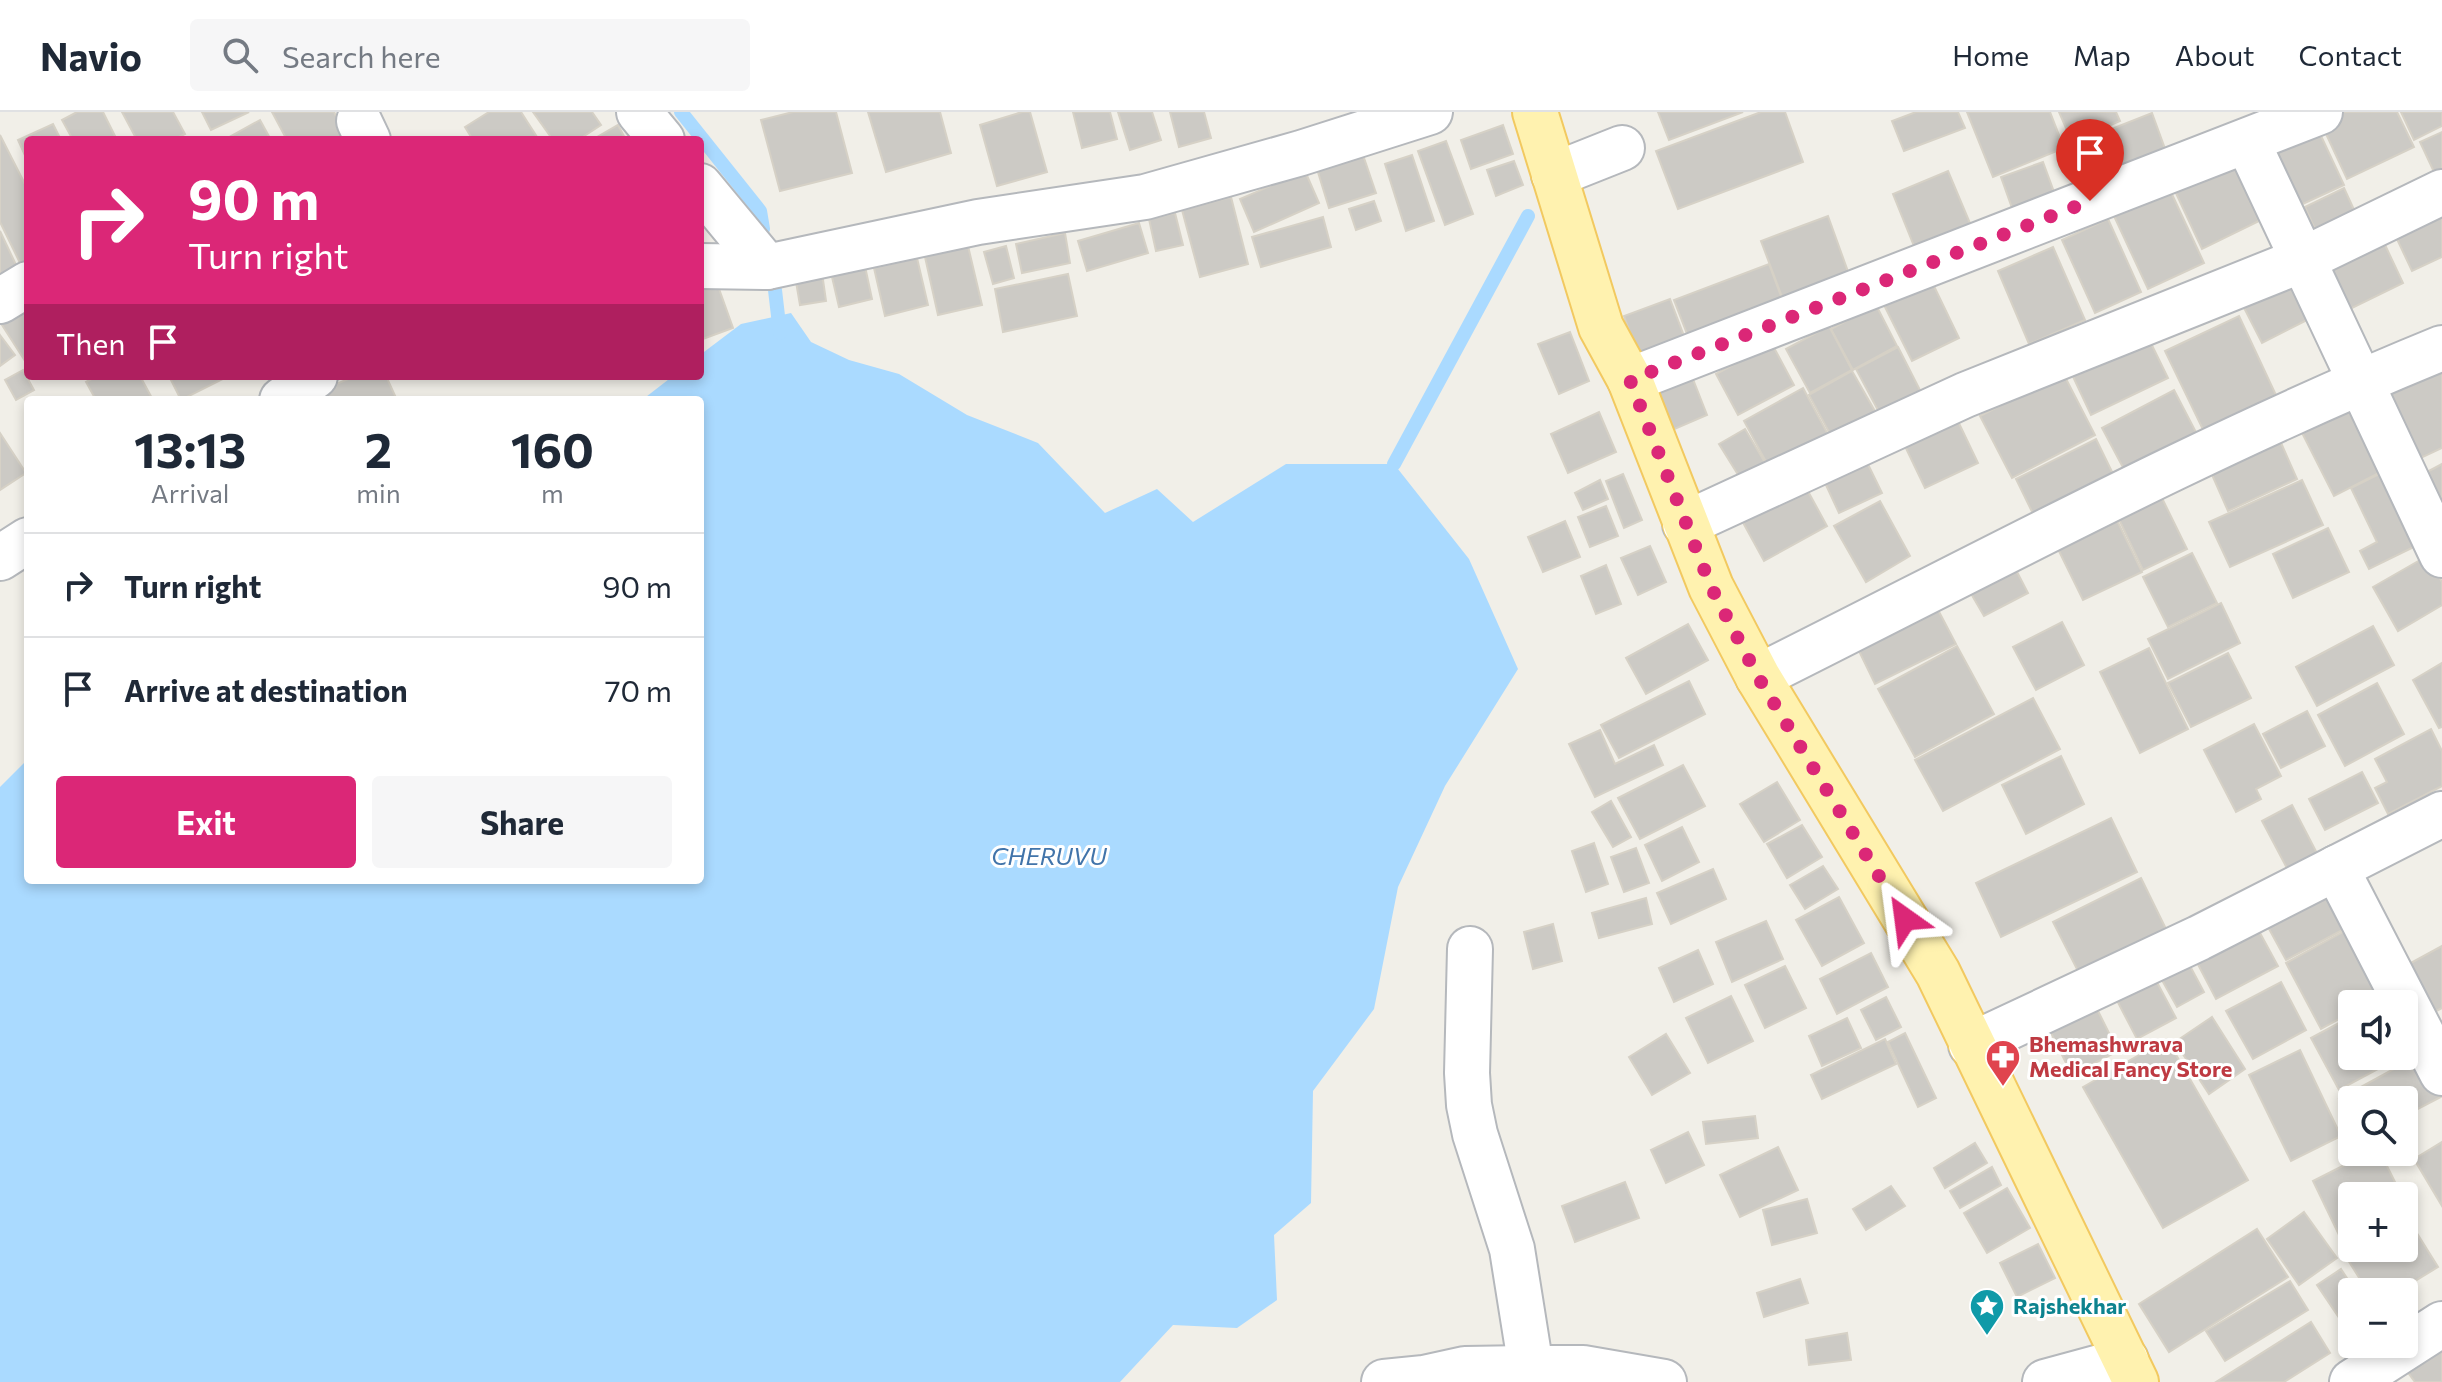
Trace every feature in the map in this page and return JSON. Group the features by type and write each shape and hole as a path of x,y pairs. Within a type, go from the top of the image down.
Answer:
{"main road":[{"path":"1535,112 1601,327 1630,380 1711,587 1758,677 1938,973 2131,1371"}],"street":[{"path":"639,112 659,136"},
{"path":"704,266 767,267 978,222 1145,197 1301,153 1430,112"},
{"path":"1630,380 2320,112"},
{"path":"2247,141 2442,555"},
{"path":"1554,175 1622,148"},
{"path":"704,191 767,267"},
{"path":"1685,524 1965,395 2302,260 2442,192"},
{"path":"0,301 24,286"},
{"path":"1758,677 2183,464 2359,381 2442,348"},
{"path":"288,396 310,380"},
{"path":"0,558 24,543"},
{"path":"1971,1045 2199,938 2442,814"},
{"path":"2336,868 2442,1073"},
{"path":"1470,949 1469,1105 1475,1134 1512,1249 1531,1368"},
{"path":"2352,1382 2442,1324"},
{"path":"1411,1381 1465,1369 1583,1368 1664,1382"},
{"path":"2045,1382 2131,1371"}],"water":[{"name":"CHERUVU","path":"791,313 811,342 849,360 899,374 967,415 1038,443 1105,513 1157,489 1193,522 1286,464 1394,464 1469,559 1518,669 1445,786 1398,887 1374,1009 1313,1091 1311,1203 1274,1235 1277,1300 1237,1328 1173,1325 1120,1382 0,1382 0,787 24,763 24,884 704,884 704,396 647,396 668,380 704,380 704,352 741,324"}],"building":[{"path":"77,112 103,112 115,136 71,136 62,120"},
{"path":"122,112 173,112 185,134 181,136 135,136"},
{"path":"202,112 249,112 211,130"},
{"path":"272,112 334,112 346,136 285,136"},
{"path":"489,112 521,112 536,136 471,136 465,127"},
{"path":"533,112 592,112 601,125 584,136 550,136"},
{"path":"793,112 836,112 852,173 780,191 761,120"},
{"path":"868,112 940,112 951,153 886,172"},
{"path":"1030,112 1047,172 997,186 980,125"},
{"path":"1073,112 1110,112 1117,139 1082,148"},
{"path":"1118,112 1152,112 1161,140 1130,150"},
{"path":"1170,112 1204,112 1211,138 1179,147"},
{"path":"1658,112 1743,112 1669,140"},
{"path":"1761,112 1785,112 1803,162 1678,209 1656,151"},
{"path":"1916,112 1958,112 1965,128 1904,151 1892,121"},
{"path":"1967,112 2050,112 2064,148 1993,177"},
{"path":"2059,112 2116,112 2120,121 2072,142"},
{"path":"2340,112 2397,112 2414,147 2347,179 2320,121"},
{"path":"2401,112 2442,112 2442,126 2414,140"},
{"path":"2152,113 2168,157 2102,181 2086,139"},
{"path":"260,120 269,136 231,136"},
{"path":"2315,123 2344,185 2292,209 2263,148"},
{"path":"53,124 59,136 27,136"},
{"path":"618,125 624,136 599,136"},
{"path":"1503,125 1513,154 1471,169 1461,140"},
{"path":"2442,132 2442,189 2420,142"},
{"path":"0,135 24,182 24,264 21,265 0,222"},
{"path":"24,137 24,153 18,140"},
{"path":"1446,141 1473,214 1445,225 1418,151"},
{"path":"1363,155 1376,193 1329,208 1317,169"},
{"path":"1412,155 1434,221 1406,231 1385,164"},
{"path":"1514,161 1523,185 1496,196 1487,170"},
{"path":"2231,161 2259,221 2202,249 2174,189"},
{"path":"2043,162 2054,192 2012,208 2001,177"},
{"path":"1305,171 1319,203 1254,232 1240,199"},
{"path":"1948,171 1972,228 1916,251 1893,194"},
{"path":"2344,188 2361,225 2321,243 2305,207"},
{"path":"2170,190 2204,263 2148,289 2114,216"},
{"path":"1231,197 1248,264 1200,277 1182,210"},
{"path":"2442,197 2442,257 2412,271 2389,222"},
{"path":"1374,201 1381,221 1356,230 1349,209"},
{"path":"1175,213 1183,245 1156,251 1149,219"},
{"path":"1828,216 1851,280 1785,305 1761,241"},
{"path":"1323,217 1331,247 1261,267 1252,237"},
{"path":"2108,219 2141,292 2095,313 2062,240"},
{"path":"1139,223 1148,253 1087,271 1078,241"},
{"path":"2378,230 2403,283 2348,310 2322,257"},
{"path":"0,231 18,269 0,278"},
{"path":"1065,233 1070,263 1022,273 1016,244"},
{"path":"968,246 982,305 938,315 925,257"},
{"path":"1006,246 1014,278 993,284 984,252"},
{"path":"2053,247 2085,320 2029,344 1998,271"},
{"path":"863,257 872,299 839,307 829,264"},
{"path":"917,258 928,305 885,316 874,268"},
{"path":"1769,264 1784,304 1689,339 1674,300"},
{"path":"821,266 826,301 800,305 794,270"},
{"path":"713,272 733,328 704,339 704,275"},
{"path":"1068,274 1077,316 1003,332 995,289"},
{"path":"2290,278 2309,319 2262,343 2241,302"},
{"path":"1932,282 1959,338 1912,361 1884,305"},
{"path":"1670,299 1687,344 1640,361 1624,316"},
{"path":"24,300 24,359 0,322"},
{"path":"1876,305 1897,346 1853,370 1831,329"},
{"path":"2239,316 2282,408 2209,442 2165,351"},
{"path":"1829,326 1852,370 1810,393 1786,349"},
{"path":"2144,329 2168,378 2091,415 2068,366"},
{"path":"1570,332 1589,381 1559,394 1538,344"},
{"path":"0,335 15,355 0,366"},
{"path":"1772,344 1794,385 1738,415 1716,374"},
{"path":"1898,347 1922,394 1881,416 1856,369"},
{"path":"2442,355 2442,448 2410,463 2374,388"},
{"path":"1689,369 1707,415 1663,434 1644,386"},
{"path":"23,370 24,380 28,380 34,390 16,400 5,380"},
{"path":"1852,371 1880,420 1836,445 1809,395"},
{"path":"2063,373 2095,435 2012,478 1980,416"},
{"path":"142,380 151,396 94,396 86,382"},
{"path":"171,380 221,380 189,396 179,396"},
{"path":"346,380 388,380 395,396 322,396 320,391"},
{"path":"1803,388 1831,440 1772,473 1744,421"},
{"path":"2174,390 2199,438 2127,475 2102,428"},
{"path":"2346,395 2385,470 2334,496 2296,421"},
{"path":"1599,412 1616,452 1568,473 1551,434"},
{"path":"1955,415 1978,463 1925,488 1902,440"},
{"path":"1745,429 1770,471 1745,486 1719,444"},
{"path":"0,433 24,474 0,490"},
{"path":"2278,436 2297,479 2228,511 2209,468"},
{"path":"2096,439 2118,484 2038,524 2016,479"},
{"path":"1861,450 1882,493 1839,513 1819,470"},
{"path":"2442,464 2442,534 2412,480"},
{"path":"2385,471 2420,544 2369,569 2360,551 2377,542 2351,488"},
{"path":"1623,474 1642,520 1624,528 1606,481"},
{"path":"1600,480 1608,499 1583,510 1575,493"},
{"path":"2302,480 2323,525 2230,567 2209,522"},
{"path":"1804,484 1827,526 1764,561 1741,519"},
{"path":"2158,490 2187,549 2143,570 2115,511"},
{"path":"1880,501 1910,556 1866,582 1834,526"},
{"path":"1606,506 1618,536 1590,547 1578,517"},
{"path":"2112,510 2142,572 2083,600 2053,539"},
{"path":"1565,521 1580,557 1543,572 1528,537"},
{"path":"2328,528 2349,572 2293,598 2273,554"},
{"path":"1650,546 1666,582 1638,595 1621,558"},
{"path":"2192,553 2217,603 2168,627 2143,577"},
{"path":"2427,556 2442,582 2442,605 2398,631 2373,587"},
{"path":"1606,565 1621,604 1596,614 1581,576"},
{"path":"2015,568 2028,593 1984,616 1970,592"},
{"path":"2221,603 2240,643 2168,679 2148,639"},
{"path":"1936,606 1956,644 1875,684 1857,647"},
{"path":"2062,622 2084,665 2036,690 2013,647"},
{"path":"1688,624 1708,660 1646,694 1626,658"},
{"path":"2373,626 2394,665 2317,706 2296,667"},
{"path":"1957,646 1994,714 1915,757 1878,689"},
{"path":"2149,648 2188,729 2140,753 2100,672"},
{"path":"2228,653 2251,698 2191,727 2168,683"},
{"path":"2442,663 2442,727 2439,728 2413,680"},
{"path":"1689,681 1705,714 1619,758 1601,725"},
{"path":"2377,683 2404,734 2345,766 2318,715"},
{"path":"2033,698 2060,749 1943,811 1915,760"},
{"path":"2307,711 2325,746 2281,768 2263,734"},
{"path":"2254,724 2281,776 2256,789 2261,799 2236,812 2204,750"},
{"path":"2431,729 2442,751 2442,786 2388,814 2375,788 2387,782 2375,759"},
{"path":"1600,730 1615,764 1654,745 1663,765 1595,797 1569,744"},
{"path":"2061,756 2084,804 2026,834 2002,785"},
{"path":"1683,765 1705,806 1640,839 1618,798"},
{"path":"2362,772 2378,803 2325,830 2309,799"},
{"path":"1777,782 1800,820 1764,842 1740,804"},
{"path":"1611,801 1631,837 1613,847 1592,812"},
{"path":"2292,805 2320,859 2290,874 2262,821"},
{"path":"2111,818 2137,872 2001,937 1976,883"},
{"path":"1802,825 1822,857 1787,878 1767,844"},
{"path":"1682,827 1699,862 1662,881 1645,845"},
{"path":"1594,843 1608,884 1586,892 1572,851"},
{"path":"1636,848 1649,883 1624,892 1611,857"},
{"path":"1823,866 1838,889 1805,909 1790,885"},
{"path":"1713,869 1726,899 1671,924 1657,893"},
{"path":"2141,878 2168,933 2081,977 2053,922"},
{"path":"2327,884 2350,926 2286,960 2263,918"},
{"path":"1839,897 1864,943 1822,966 1796,920"},
{"path":"1646,898 1652,924 1599,938 1592,913"},
{"path":"1766,921 1783,959 1732,982 1716,942"},
{"path":"2254,922 2278,966 2216,999 2193,955"},
{"path":"1553,924 1562,961 1533,969 1524,932"},
{"path":"2348,929 2380,990 2338,990 2338,1020 2321,1029 2286,963"},
{"path":"2442,946 2442,1008 2423,1018 2418,1008 2418,990 2408,990 2398,970"},
{"path":"1698,950 1713,984 1674,1002 1659,968"},
{"path":"2182,951 2204,992 2177,1007 2154,966"},
{"path":"1871,953 1888,987 1837,1014 1820,979"},
{"path":"1785,966 1806,1008 1765,1028 1745,985"},
{"path":"2151,971 2176,1018 2137,1039 2112,991"},
{"path":"2281,982 2306,1030 2253,1059 2226,1011"},
{"path":"1731,996 1753,1041 1708,1063 1686,1018"},
{"path":"1886,997 1901,1027 1876,1040 1861,1010"},
{"path":"2091,997 2118,1051 2072,1075 2045,1021"},
{"path":"2212,1017 2245,1069 2209,1094 2175,1042"},
{"path":"1847,1018 1861,1048 1822,1066 1809,1036"},
{"path":"2338,1024 2338,1070 2376,1070 2338,1088 2311,1038"},
{"path":"1905,1033 1936,1098 1918,1107 1888,1042"},
{"path":"1666,1034 1690,1073 1652,1095 1629,1057"},
{"path":"1885,1039 1896,1064 1822,1099 1811,1075"},
{"path":"2167,1039 2248,1180 2163,1228 2083,1087"},
{"path":"2300,1050 2338,1130 2338,1138 2291,1161 2249,1075"},
{"path":"2418,1056 2441,1097 2418,1109 2418,1086 2363,1086 2392,1070 2418,1070"},
{"path":"1755,1116 1758,1138 1706,1144 1703,1122"},
{"path":"1688,1132 1704,1165 1666,1183 1651,1150"},
{"path":"2442,1142 2442,1206 2418,1166 2418,1157"},
{"path":"1975,1143 1987,1163 1945,1188 1934,1168"},
{"path":"1778,1147 1798,1190 1740,1217 1720,1175"},
{"path":"2342,1166 2387,1166 2395,1182 2338,1182 2338,1233 2313,1181"},
{"path":"1992,1167 2001,1185 1960,1208 1950,1191"},
{"path":"1625,1182 1639,1218 1575,1242 1562,1206"},
{"path":"1891,1186 1905,1206 1866,1230 1853,1209"},
{"path":"2007,1188 2030,1228 1987,1253 1964,1213"},
{"path":"1807,1199 1817,1233 1772,1245 1763,1210"},
{"path":"2304,1212 2337,1258 2299,1285 2267,1239"},
{"path":"2257,1229 2288,1277 2169,1352 2139,1304"},
{"path":"2418,1235 2438,1267 2418,1279 2359,1278 2349,1262 2418,1262"},
{"path":"2038,1244 2055,1278 2017,1297 2000,1263"},
{"path":"2341,1269 2347,1278 2338,1278 2338,1316 2317,1285"},
{"path":"1800,1279 1808,1303 1764,1317 1757,1293"},
{"path":"2290,1281 2308,1310 2225,1361 2206,1331"},
{"path":"2311,1322 2330,1353 2284,1382 2216,1382"},
{"path":"1847,1333 1851,1360 1809,1365 1806,1340"},
{"path":"2442,1338 2442,1382 2415,1382 2403,1366"}],"waterway":[{"path":"681,112 700,136"},
{"path":"704,141 760,211 763,229"},
{"path":"1394,464 1528,216"},
{"path":"775,290 780,333"}],"place":[{"name":"Bhemashwrava Medical Fancy Store","path":"2003,1088"},
{"name":"Rajshekhar","path":"1987,1337"}],"route":[{"path":"1905,919 1758,677 1711,587 1630,380 2090,201"}]}
